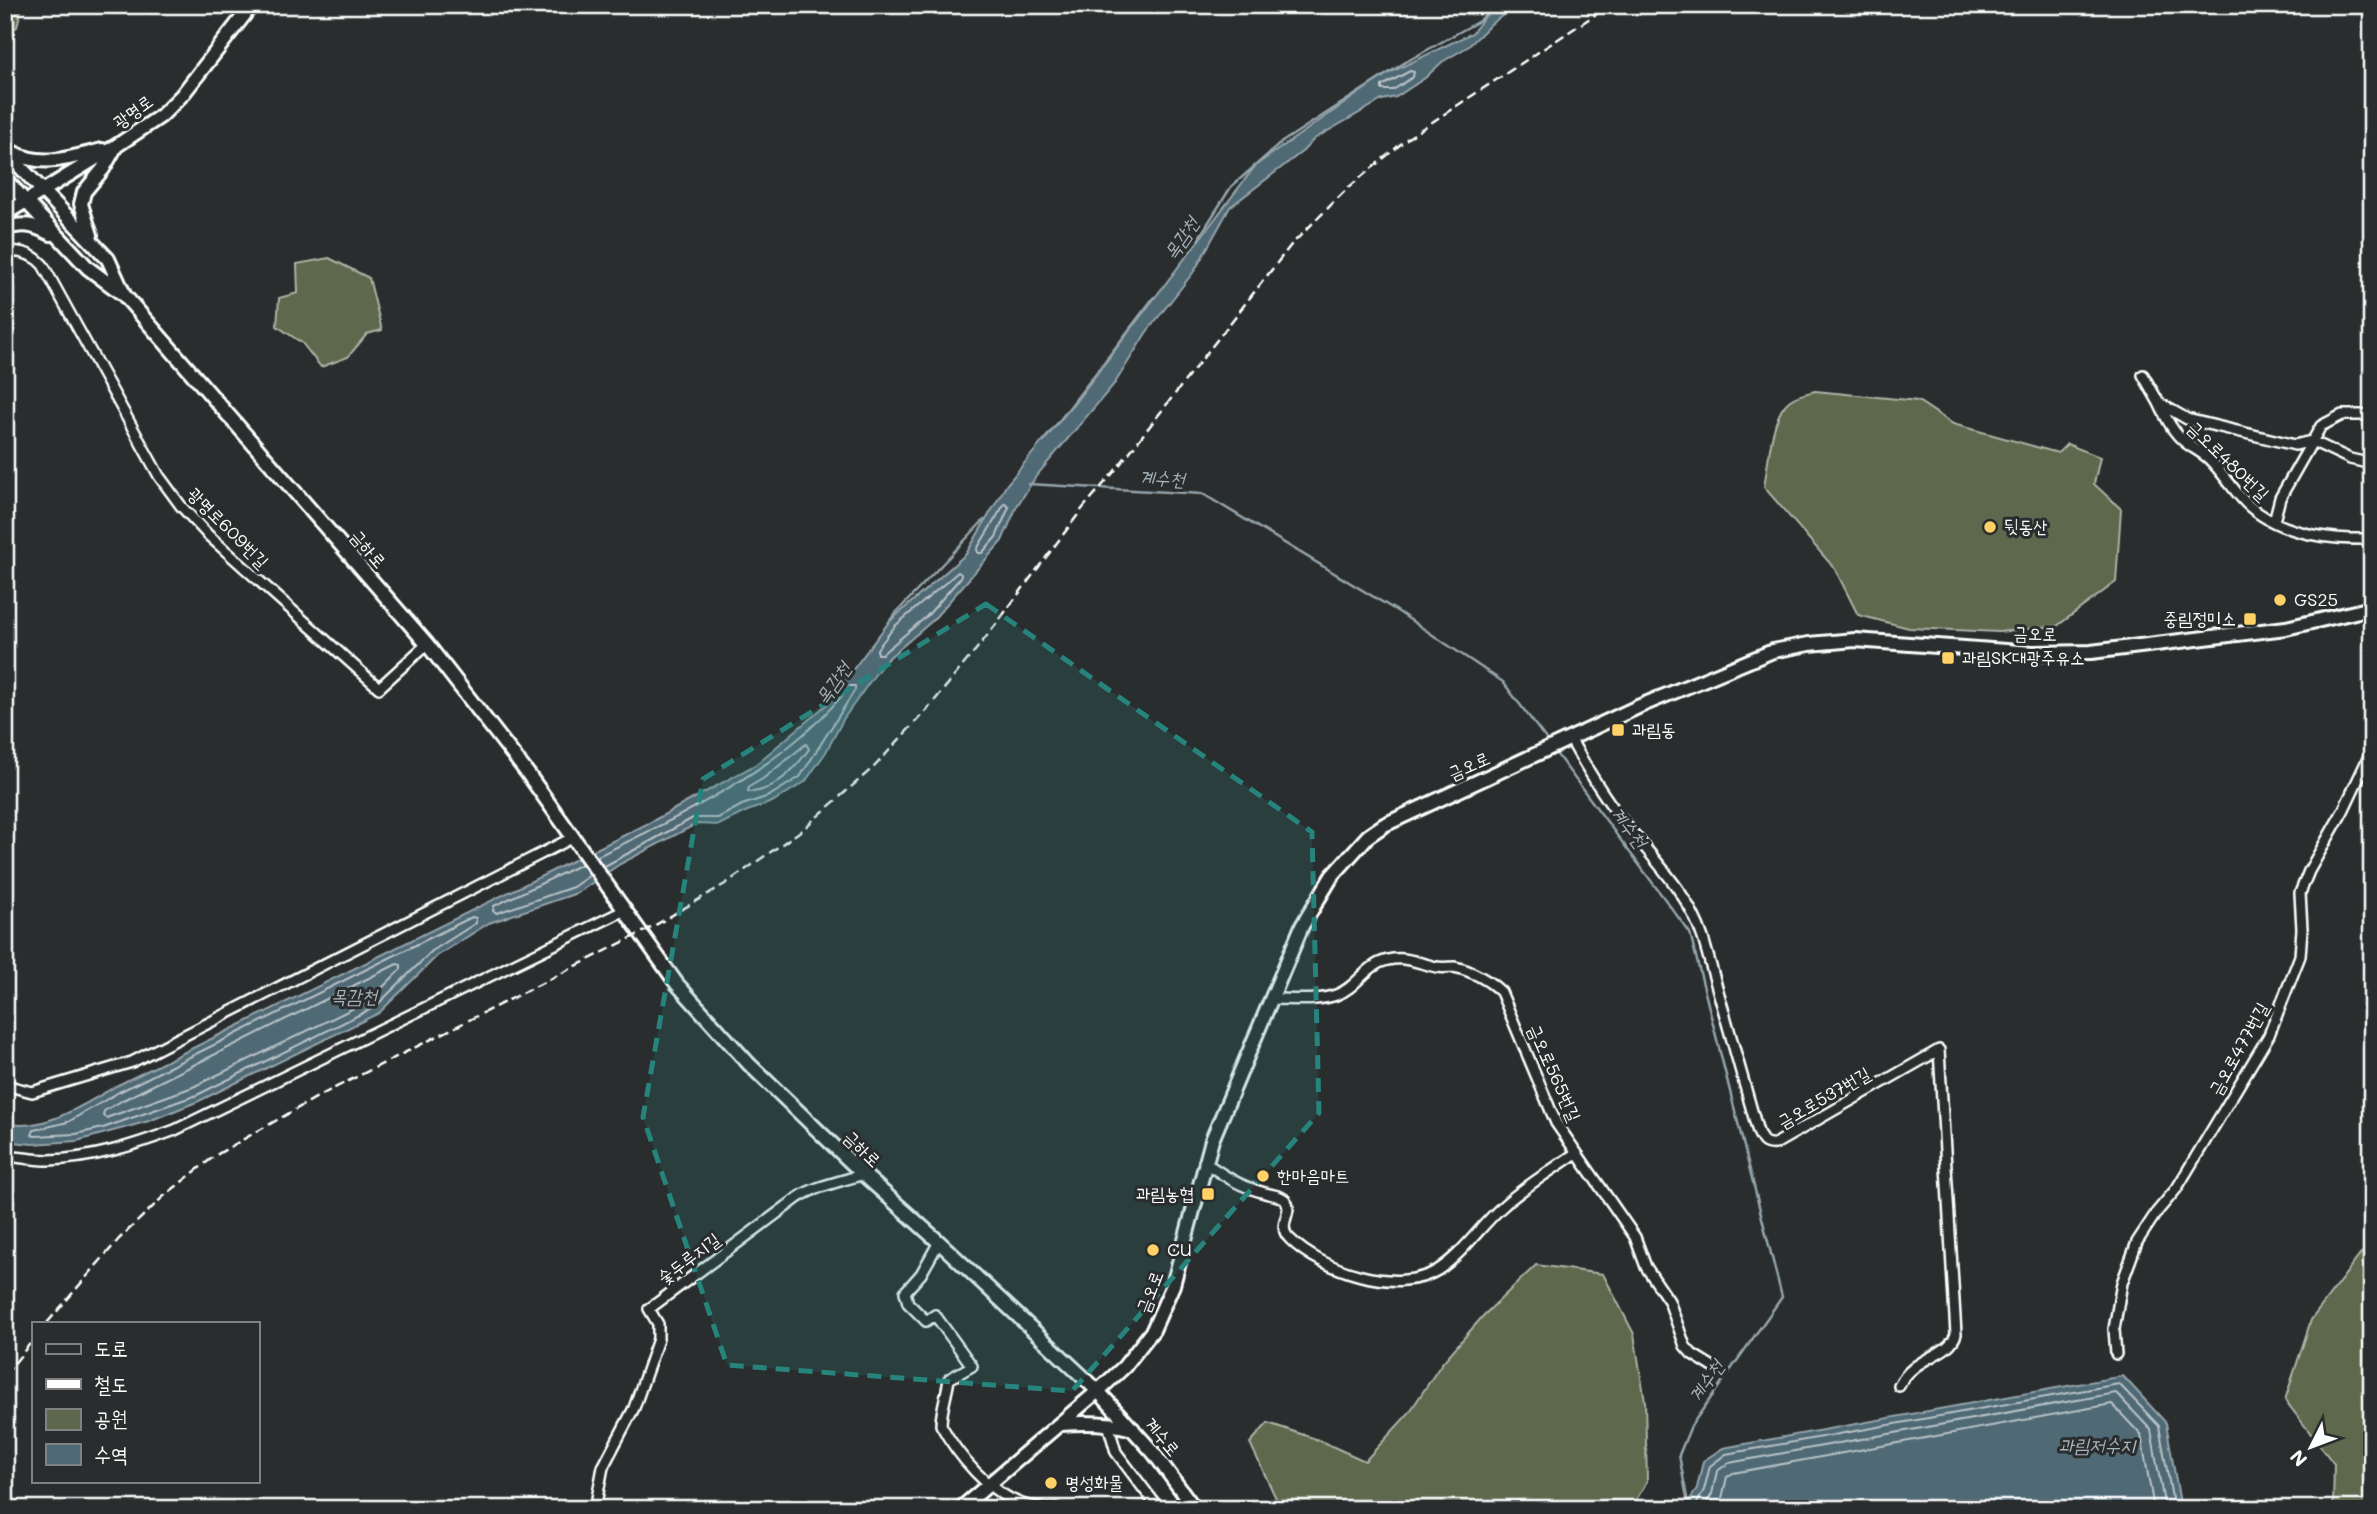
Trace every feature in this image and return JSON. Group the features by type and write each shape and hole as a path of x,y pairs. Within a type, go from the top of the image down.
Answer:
{"main road":[{"name":"광명로","path":"5,214 161,116 252,5"},
{"path":"5,149 27,159 42,162 116,146"},
{"path":"94,243 81,204 84,192 103,169 116,146"},
{"name":"금하로","path":"5,149 108,259 124,295"},
{"name":"금하로","path":"5,179 88,268 124,295 427,644 528,774 684,992 749,1064 863,1174 1098,1391"},
{"path":"5,229 19,224 34,225 61,239"},
{"name":"금오로","path":"960,1509 1098,1391 1140,1348 1164,1309 1173,1285 1205,1162 1270,999 1317,899 1340,866 1367,836 1413,810 1567,742 1640,706 1753,658 1809,644 1867,640 2033,653 2091,652 2286,628 2372,608"},
{"name":"계수로","path":"1098,1391 1133,1429 1195,1509"},
{"path":"1061,1424 1108,1424 1133,1429"}],"street":[{"name":"광명로609번길","path":"5,252 22,252 37,258 43,265 159,476 181,506 231,557 379,688 427,644"},
{"name":"금오로480번길","path":"2143,375 2171,428 2207,457 2246,503 2289,528 2344,540 2372,538"},
{"path":"2159,403 2187,419 2206,425 2295,445 2312,441 2350,459 2372,464"},
{"path":"2274,521 2280,498 2321,426 2342,415 2372,415"},
{"name":"금오로537번길","path":"1567,742 1599,790 1661,865 1694,913 1763,1142 1774,1144 1939,1050 1956,1334 1952,1344 1907,1371 1899,1386"},
{"name":"금오로477번길","path":"2116,1354 2114,1329 2122,1283 2137,1242 2177,1188 2269,1035 2300,956 2300,893 2372,750"},
{"path":"5,1085 32,1092 132,1062 572,838"},
{"path":"5,1156 49,1160 140,1144 175,1130 625,910"},
{"name":"금오로565번길","path":"1270,999 1333,996 1350,988 1376,965 1396,958 1434,967 1457,968 1476,975 1501,992 1547,1104 1576,1153 1635,1237 1646,1267 1669,1301 1685,1346 1692,1354 1718,1370"},
{"path":"1205,1162 1246,1189 1280,1197 1286,1201 1288,1208 1283,1226 1285,1234 1331,1266 1370,1278 1395,1280 1425,1276 1438,1270 1467,1246 1505,1204 1576,1153"},
{"name":"숯두루지길","path":"595,1509 603,1467 634,1408 658,1339 658,1324 649,1309 799,1197 820,1186 836,1184 863,1174"},
{"path":"939,1242 920,1274 905,1292 908,1303 926,1321 935,1315 972,1366 955,1373 949,1379 941,1425 987,1486 1021,1504 1035,1508 1060,1509"},
{"path":"1108,1424 1116,1452 1159,1509"}],"highlighted area":[{"path":"986,604 1312,832 1319,1113 1072,1391 727,1365 643,1117 703,779"}],"green space":[{"path":"5,5 22,5 17,27 5,33"},
{"path":"329,258 369,278 382,330 367,334 348,357 321,367 302,343 277,326 279,298 298,293 297,264"},
{"path":"1815,391 1918,401 1953,424 2058,453 2067,444 2100,457 2094,484 2121,509 2116,582 2057,626 1999,632 1909,628 1858,615 1835,569 1764,487 1773,432 1780,412 1791,399"},
{"path":"2372,1239 2372,1509 2333,1509 2334,1464 2285,1400 2311,1320"},
{"path":"1536,1265 1603,1274 1634,1334 1645,1401 1647,1481 1631,1509 1281,1509 1250,1443 1268,1423 1316,1439 1365,1461 1409,1413 1442,1363 1483,1316"}],"water":[{"name":"목감천","path":"1499,5 1517,5 1491,24 1469,46 1442,62 1425,78 1396,97 1382,100 1314,139 1303,151 1230,207 1195,270 1146,333 1115,383 1037,475 1017,506 1002,541 932,621 884,662 844,718 826,752 805,782 772,802 719,825 696,824 620,864 577,893 489,923 437,956 379,1013 199,1101 149,1121 77,1141 32,1144 5,1141 5,1123 34,1124 63,1115 116,1086 649,823 755,765 826,705 889,622 966,554 1007,484 1073,405 1256,165 1385,75 1472,33 1487,14"},
{"name":"과림저수지","path":"2123,1376 2166,1423 2181,1509 1688,1509 1688,1503 1697,1488 1703,1461 1723,1448"}],"waterway":[{"name":"목감천","path":"1198,239 1231,187 1282,142 1404,63 1479,21 1497,5"},
{"name":"목감천","path":"1043,442 1154,297"},
{"name":"계수천","path":"1028,484 1203,494 1397,611 1503,682 1549,743"},
{"name":"목감천","path":"889,622 984,520"},
{"name":"계수천","path":"1555,752 1690,933 1782,1297 1691,1426 1679,1455 1688,1503"}],"railway":[{"path":"48,1322 119,1239 164,1196 216,1155 319,1096 647,930 725,884 802,830 875,766 931,705 1291,245 1348,188 1408,138 1610,5"},
{"path":"5,1375 32,1341"}],"place":[{"name":"뒷동산","path":"1990,527"},
{"name":"GS25","path":"2280,600"},
{"name":"중림정미소","path":"2250,619"},
{"name":"과림SK대광주유소","path":"1948,658"},
{"name":"과림동","path":"1618,730"},
{"name":"한마음마트","path":"1263,1176"},
{"name":"과림농협","path":"1208,1194"},
{"name":"CU","path":"1153,1250"},
{"name":"명성화물","path":"1051,1483"}]}
